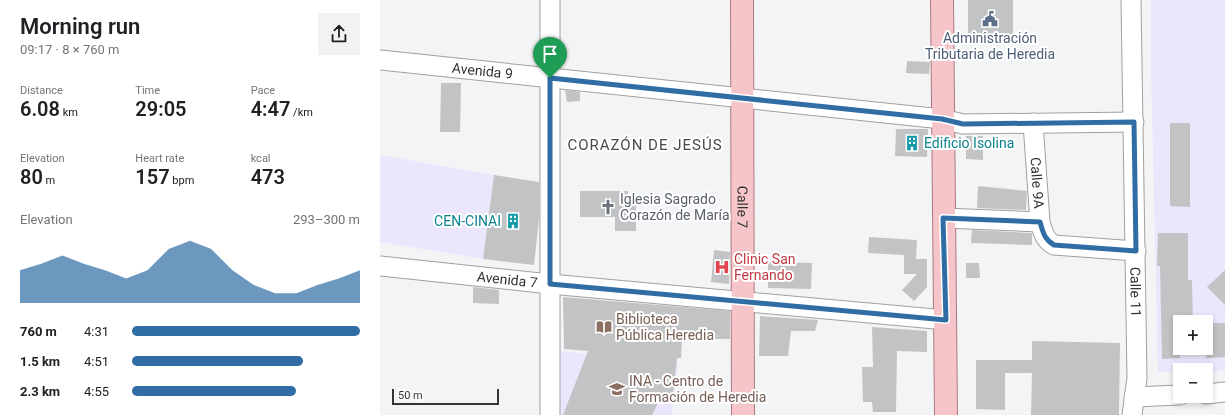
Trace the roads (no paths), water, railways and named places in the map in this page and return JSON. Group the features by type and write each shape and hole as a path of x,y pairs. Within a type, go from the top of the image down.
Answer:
{"main road":[{"name":"Calle 7","path":"742,0 743,415"},
{"path":"942,0 946,415"}],"street":[{"path":"550,0 550,415"},
{"name":"Calle 11","path":"1131,0 1137,378 1133,406"},
{"name":"Avenida 9","path":"380,60 942,119 963,124 1134,122"},
{"name":"Calle 9A","path":"1033,123 1040,222 1044,236 1048,241 1054,245 1136,251"},
{"path":"943,218 1040,222"},
{"name":"Avenida 7","path":"380,266 550,284 946,320"},
{"path":"1213,393 1225,392"},
{"path":"1133,406 1173,397"}],"place":[{"name":"Administración Tributaria de Heredia","path":"990,19"},
{"name":"Edificio Isolina","path":"912,143"},
{"name":"Iglesia Sagrado Corazón de María","path":"608,207"},
{"name":"CEN-CINAI","path":"513,221"},
{"name":"Clinic San Fernando","path":"722,267"},
{"name":"Biblioteca Pública Heredia","path":"604,327"},
{"name":"INA - Centro de Formación de Heredia","path":"617,389"}],"district":[{"name":"CORAZÓN DE JESÚS","path":"645,145"}]}
